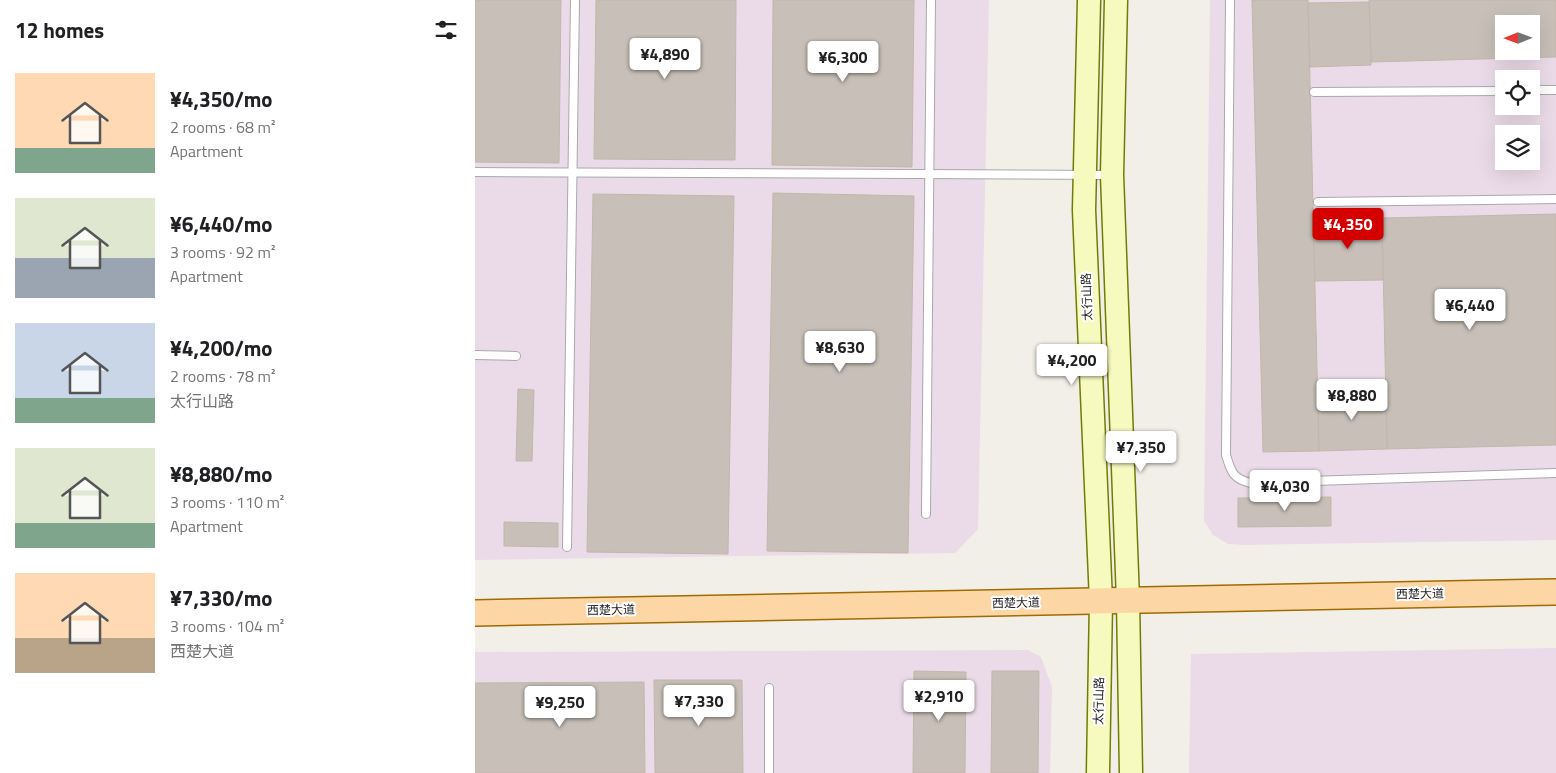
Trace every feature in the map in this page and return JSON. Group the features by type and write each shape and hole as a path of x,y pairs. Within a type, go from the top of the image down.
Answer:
{"main road":[{"name":"西楚大道","path":"475,613 1556,592"}],"street":[{"name":"太行山路","path":"1089,0 1084,174 1101,601 1098,773"},
{"path":"1116,0 1112,174 1128,600 1131,773"}],"lane":[{"path":"567,547 575,0"},
{"path":"927,514 931,0"},
{"path":"1230,0 1227,455 1231,473 1240,480 1251,483 1556,473"},
{"path":"1314,92 1495,90"},
{"path":"1540,90 1556,90"},
{"path":"475,172 1112,174"},
{"path":"1318,202 1556,198"},
{"path":"475,355 515,356"},
{"path":"769,688 769,773"}],"shaded area":[{"path":"475,0 989,0 978,529 955,553 475,560"},
{"path":"1210,0 1556,0 1556,540 1246,545 1228,544 1213,535 1204,521"},
{"path":"1556,648 1556,773 1189,773 1191,654"},
{"path":"1028,650 1041,657 1052,687 1050,773 475,773 475,652"}],"building":[{"path":"475,0 561,0 559,163 475,162"},
{"path":"596,0 736,0 735,160 594,159"},
{"path":"773,0 914,0 912,167 772,165"},
{"path":"1252,0 1308,0 1319,451 1263,452"},
{"path":"1369,0 1556,0 1556,57 1540,57 1540,15 1495,15 1495,59 1371,62"},
{"path":"1369,2 1371,65 1310,67 1308,3"},
{"path":"773,193 914,196 908,553 767,551"},
{"path":"593,194 734,196 728,554 587,552"},
{"path":"1556,214 1556,445 1387,449 1382,218"},
{"path":"1382,218 1383,280 1315,281 1313,220"},
{"path":"518,389 534,390 532,461 516,461"},
{"path":"1386,392 1387,449 1319,451 1318,393"},
{"path":"1331,497 1331,526 1238,527 1238,498"},
{"path":"504,522 558,523 558,547 504,546"},
{"path":"914,671 966,672 965,773 913,773"},
{"path":"992,671 1039,671 1038,773 991,773"},
{"path":"654,680 742,680 743,773 655,773"},
{"path":"644,682 645,773 475,773 475,683"}]}
